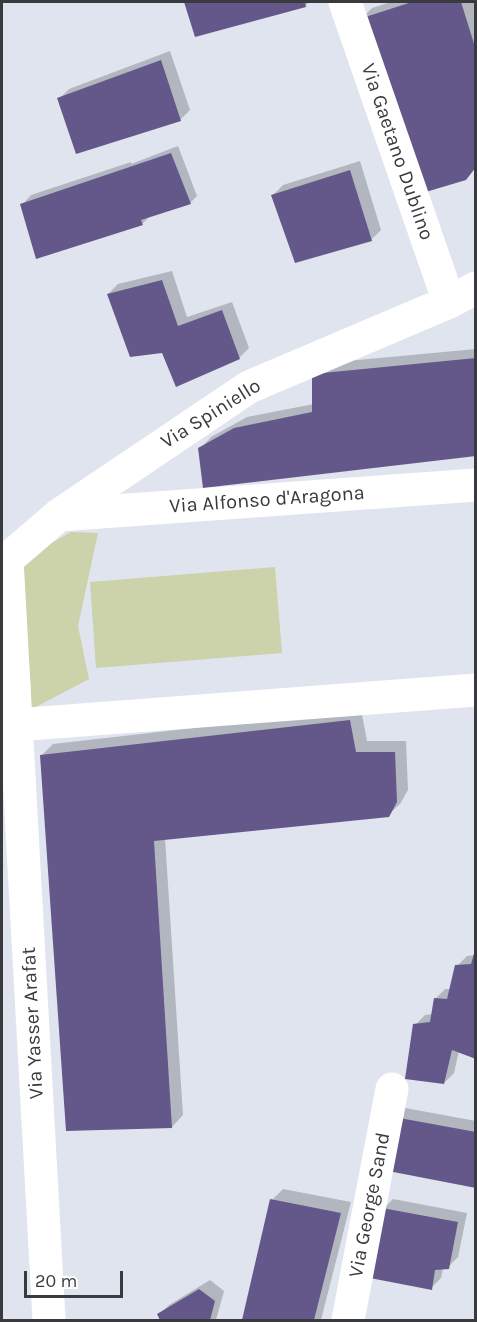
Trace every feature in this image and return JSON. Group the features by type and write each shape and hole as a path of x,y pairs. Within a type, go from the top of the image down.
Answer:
{"street":[{"name":"Via Gaetano Dublino","path":"345,2 462,295"},
{"name":"Via Spiniello","path":"4,561 59,515 249,387 462,295"},
{"name":"Via Alfonso d'Aragona","path":"59,515 476,486"},
{"name":"Via Yasser Arafat","path":"4,561 16,725 49,1320"},
{"path":"16,725 476,690"},
{"name":"Via George Sand","path":"348,1320 392,1089"}],"green space":[{"path":"71,532 98,533 78,626 89,679 30,710 31,685 25,660 18,562"},
{"path":"275,567 282,653 96,668 90,582"}],"building":[{"path":"184,2 305,2 306,7 195,37"},
{"path":"412,2 461,2 476,50 476,167 466,180 419,194 359,19"},
{"path":"161,60 181,121 76,154 57,98"},
{"path":"171,153 191,204 141,220 143,225 36,259 20,204"},
{"path":"350,170 372,241 295,263 271,195"},
{"path":"162,280 178,326 222,310 240,359 176,387 162,353 130,357 107,294"},
{"path":"476,358 476,456 203,488 198,448 234,428 312,412 312,374"},
{"path":"350,720 356,752 395,752 397,802 389,817 154,841 172,1128 66,1131 40,755"},
{"path":"475,950 476,1059 452,1050 444,1084 405,1079 413,1024 430,1022 434,998 447,999 455,965 471,964"},
{"path":"394,1117 476,1132 476,1188 383,1170"},
{"path":"270,1199 341,1213 314,1320 242,1320"},
{"path":"382,1208 458,1222 449,1269 435,1270 432,1290 370,1278"},
{"path":"199,1289 215,1301 210,1320 160,1320 157,1314"}]}
